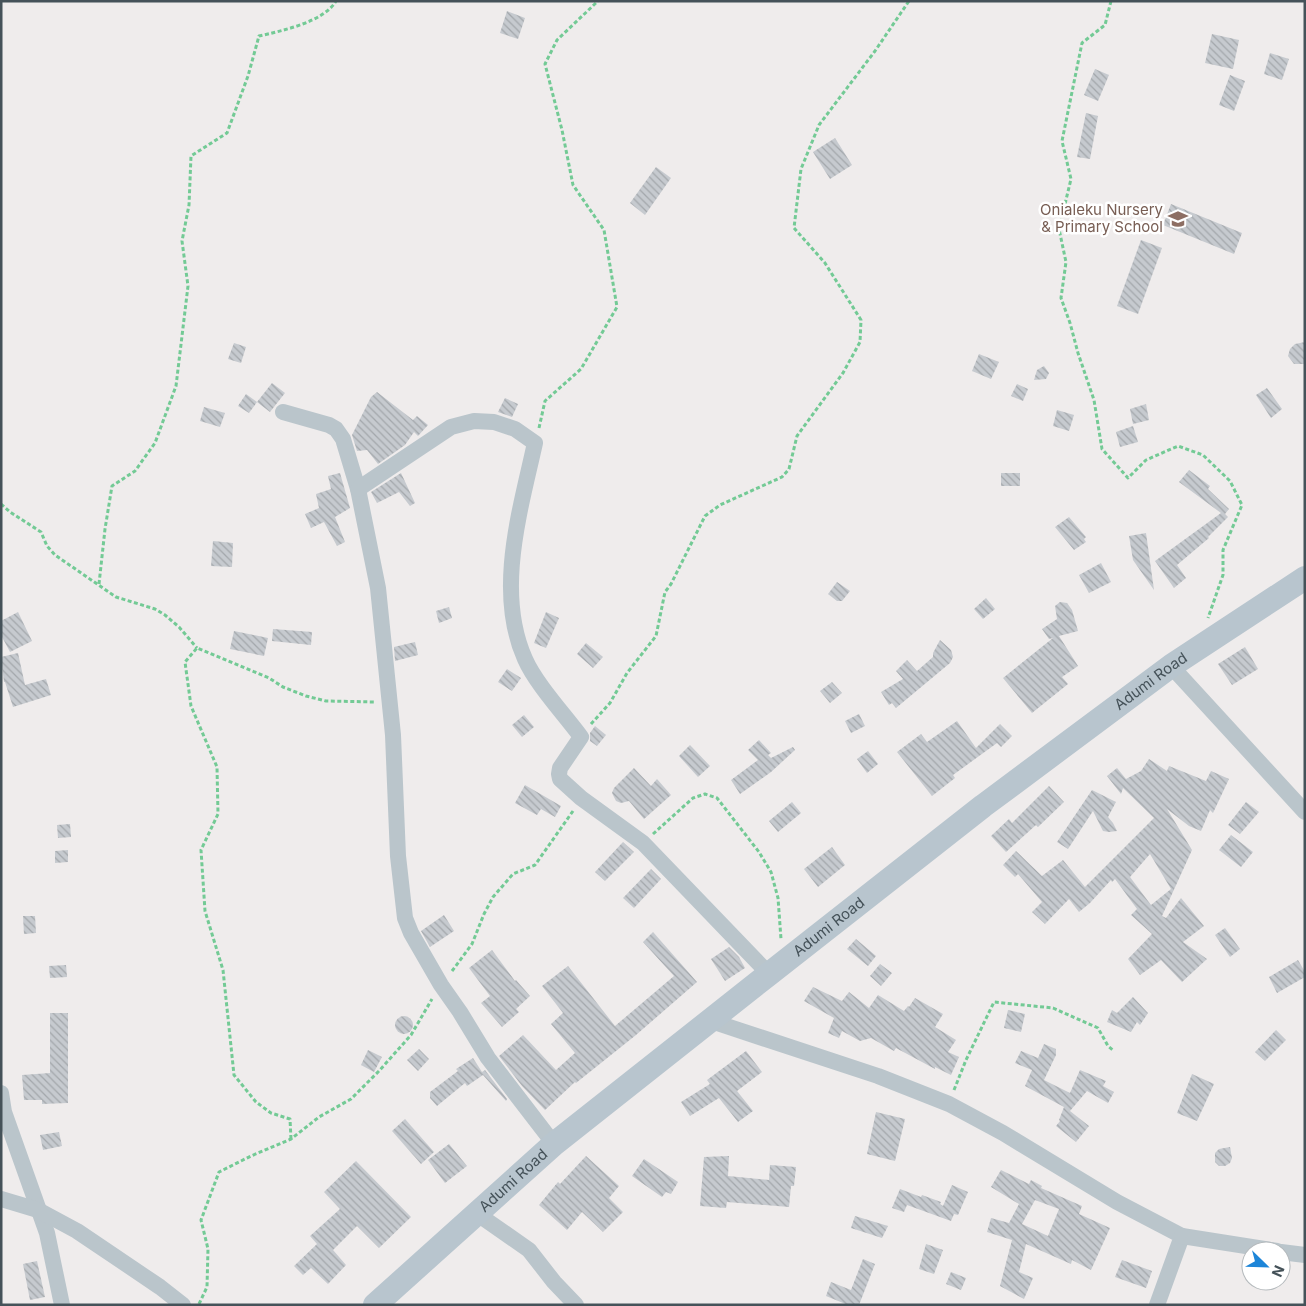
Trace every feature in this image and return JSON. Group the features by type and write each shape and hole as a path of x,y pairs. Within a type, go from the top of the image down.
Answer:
{"main road":[{"name":"Adumi Road","path":"375,1305 554,1144 983,806 1171,666 1305,578"}],"street":[{"path":"283,412 329,425 336,429 344,439 358,489 378,588 393,735 398,856 405,918 411,933 441,985 498,1072 554,1144"},
{"path":"358,489 450,427 474,421 494,422 515,429 535,443 516,526 512,559 512,611 517,638 526,661 544,689 580,736 560,768 558,774 560,779 581,798 642,843 775,969"},
{"path":"1171,666 1305,812"},
{"path":"711,1021 878,1076 949,1104 1003,1133 1118,1202 1182,1236 1241,1245"},
{"path":"1,1093 4,1112 47,1233 62,1305"},
{"path":"1,1199 38,1210 77,1231 160,1287 183,1305"},
{"path":"476,1213 529,1250 554,1282 576,1305"},
{"path":"1157,1305 1182,1236"},
{"path":"1291,1253 1305,1255"}],"path":[{"path":"99,584 112,486 135,471 156,443 176,386 188,286 182,240 189,205 191,156 227,133 248,76 259,36 296,28 332,8 336,1"},
{"path":"535,443 545,401 581,370 617,307 604,230 572,185 562,130 545,64 556,40 598,1"},
{"path":"580,736 610,703 627,673 656,636 665,592 671,584 705,516 720,505 782,477 789,469 797,436 843,373 860,342 861,320 825,263 794,228 801,169 819,125 875,51 909,1"},
{"path":"1111,1 1105,25 1082,43 1062,141 1071,180 1059,229 1066,262 1061,298 1094,400 1102,449 1128,478 1146,460 1178,446 1203,455 1230,481 1242,505 1223,550 1223,575 1196,649"},
{"path":"1,504 41,532 47,546 55,555 116,597 155,609 165,615 179,627 197,648 269,678 283,687 306,696 326,701 389,703"},
{"path":"197,648 186,662 191,706 217,767 218,814 201,850 205,911 223,970 234,1075 256,1102 271,1113 290,1118 292,1140"},
{"path":"642,843 693,798 705,794 717,798 759,852 771,872 778,898 781,926 775,969"},
{"path":"198,1305 207,1287 208,1249 201,1220 219,1172 251,1156 292,1140 319,1117 351,1099 411,1035 441,985 472,944 493,897 513,874 535,866 581,798"},
{"path":"949,1104 966,1060 994,1002 1053,1008 1098,1028 1108,1046 1114,1051"}],"building":[{"path":"507,11 525,18 518,39 500,33"},
{"path":"1212,34 1239,40 1233,69 1205,63"},
{"path":"1270,53 1289,59 1282,80 1264,74"},
{"path":"1095,69 1109,75 1098,101 1084,95"},
{"path":"1230,75 1245,81 1234,111 1219,105"},
{"path":"1086,113 1098,116 1090,159 1077,157"},
{"path":"835,138 852,165 830,179 813,152"},
{"path":"656,167 671,178 645,215 630,203"},
{"path":"1171,204 1242,233 1234,254 1163,225"},
{"path":"1141,240 1162,248 1138,314 1117,306"},
{"path":"1305,342 1305,364 1294,364 1288,356 1290,349 1295,344"},
{"path":"234,343 246,347 241,363 228,359"},
{"path":"979,354 999,362 991,379 972,371"},
{"path":"1044,366 1049,373 1046,379 1034,380 1037,370"},
{"path":"272,383 285,393 270,412 257,402"},
{"path":"1017,384 1028,389 1023,401 1011,396"},
{"path":"1267,388 1282,409 1271,418 1256,395"},
{"path":"377,392 413,420 417,416 428,425 418,436 414,432 405,445 378,464 367,450 357,451 352,435 371,397"},
{"path":"246,394 257,402 249,413 238,406"},
{"path":"505,398 518,404 512,417 498,412"},
{"path":"1146,404 1149,420 1133,424 1130,409"},
{"path":"204,407 225,413 220,427 200,421"},
{"path":"1057,410 1074,415 1069,431 1053,426"},
{"path":"1133,426 1138,442 1120,447 1116,432"},
{"path":"1189,470 1210,486 1208,489 1229,509 1225,514 1228,517 1209,538 1177,565 1186,578 1174,588 1155,561 1221,513 1179,482"},
{"path":"340,473 350,508 335,517 345,542 337,546 324,522 311,528 305,514 319,508 316,494 331,489 328,476"},
{"path":"401,473 415,503 410,506 399,492 377,503 371,492"},
{"path":"1001,473 1020,473 1020,486 1001,486"},
{"path":"1069,517 1086,537 1084,539 1086,542 1074,550 1055,527"},
{"path":"1146,533 1154,590 1133,560 1129,536"},
{"path":"213,541 233,543 232,567 211,566"},
{"path":"1101,563 1111,582 1089,593 1079,575"},
{"path":"837,582 850,591 842,601 837,601 828,594"},
{"path":"986,598 995,609 983,619 974,609"},
{"path":"1060,602 1067,603 1072,610 1078,631 1059,636 1078,666 1062,677 1068,684 1032,713 1003,678 1053,638 1049,639 1042,629 1057,619 1055,606"},
{"path":"449,607 452,618 439,623 436,611"},
{"path":"18,612 32,641 10,652 1,635 1,621"},
{"path":"546,612 559,618 546,648 534,643"},
{"path":"273,629 312,632 311,645 272,641"},
{"path":"234,631 268,638 264,656 230,649"},
{"path":"940,640 951,650 953,657 950,663 896,708 892,703 889,705 881,692 903,679 896,671 907,660 917,671 933,657 933,653"},
{"path":"415,642 418,655 395,661 394,647"},
{"path":"586,643 603,657 593,668 577,654"},
{"path":"1245,647 1258,669 1232,685 1218,664"},
{"path":"18,653 25,685 46,679 51,695 13,707 4,682 1,657"},
{"path":"507,669 521,678 512,691 498,682"},
{"path":"832,682 842,693 830,703 820,691"},
{"path":"859,714 865,726 851,733 845,721"},
{"path":"524,715 534,727 522,737 512,725"},
{"path":"957,721 976,748 1000,724 1012,736 1001,747 997,743 953,775 955,778 932,796 897,752 921,734 927,742"},
{"path":"595,726 606,735 597,746 590,741 590,733"},
{"path":"759,740 771,753 768,755 771,758 793,747 795,750 771,772 740,794 731,780 758,760 748,750"},
{"path":"690,745 710,766 698,777 679,756"},
{"path":"868,751 878,764 867,773 857,759"},
{"path":"1149,759 1167,771 1169,766 1206,781 1211,771 1229,779 1213,813 1210,810 1201,831 1189,826 1167,809 1192,850 1162,916 1166,918 1181,898 1204,926 1183,942 1207,959 1182,982 1161,960 1140,975 1128,959 1152,934 1131,915 1137,909 1115,879 1112,882 1111,880 1079,912 1069,899 1045,924 1032,912 1042,902 1018,874 1015,877 1003,865 1016,851 1042,876 1063,860 1085,887 1154,818 1123,788 1121,794 1107,776 1117,768 1126,779 1141,771","holes":["1150,854 1171,889 1151,905 1130,877"]},
{"path":"634,768 651,786 657,779 671,795 644,819 629,801 621,803 616,801 612,793 614,788"},
{"path":"525,785 561,806 555,817 541,809 537,815 515,803"},
{"path":"1049,786 1064,802 1038,827 1036,825 1006,852 991,836 1009,819 1012,823"},
{"path":"1092,790 1116,802 1108,817 1117,831 1103,831 1093,811 1068,849 1057,842"},
{"path":"792,802 801,813 778,832 769,821"},
{"path":"1246,802 1259,812 1240,834 1228,825"},
{"path":"70,824 71,837 58,838 57,825"},
{"path":"1231,835 1253,852 1241,867 1219,850"},
{"path":"623,842 634,852 605,881 595,872"},
{"path":"832,847 845,865 818,887 804,869"},
{"path":"68,850 68,862 55,863 55,851"},
{"path":"651,869 661,879 634,908 623,898"},
{"path":"444,915 454,931 430,947 421,931"},
{"path":"23,916 35,916 36,933 24,934"},
{"path":"1225,928 1240,949 1230,957 1215,935"},
{"path":"653,932 697,982 636,1035 575,1082 545,1110 522,1086 499,1056 523,1035 556,1070 575,1053 551,1024 563,1013 542,986 568,966 615,1026 674,976 643,942"},
{"path":"856,939 876,956 868,966 847,949"},
{"path":"729,947 739,957 745,968 725,981 711,959"},
{"path":"492,950 515,981 530,996 516,1009 519,1012 502,1027 481,1003 490,996 469,968"},
{"path":"1298,960 1305,972 1305,977 1277,993 1269,977"},
{"path":"880,964 892,973 881,986 870,976"},
{"path":"66,965 67,977 50,978 49,966"},
{"path":"813,987 842,1001 849,992 869,1008 878,995 904,1011 915,998 943,1014 935,1027 956,1040 948,1052 959,1057 951,1075 935,1067 935,1069 896,1048 894,1051 871,1038 860,1041 842,1031 839,1038 828,1033 834,1018 804,1001"},
{"path":"1133,997 1148,1013 1140,1025 1137,1022 1131,1032 1107,1022 1112,1010 1117,1013"},
{"path":"1008,1010 1025,1014 1021,1032 1004,1028"},
{"path":"50,1013 68,1013 68,1103 42,1104 42,1100 24,1100 22,1075 50,1073"},
{"path":"404,1016 410,1019 413,1025 410,1031 404,1034 398,1031 395,1025 398,1019"},
{"path":"1276,1030 1286,1040 1265,1061 1255,1052"},
{"path":"1044,1044 1056,1049 1056,1055 1044,1080 1070,1093 1080,1070 1106,1081 1103,1086 1114,1092 1108,1103 1087,1091 1070,1111 1089,1126 1076,1142 1056,1126 1060,1121 1064,1107 1025,1086 1032,1070 1015,1063 1021,1051 1038,1058"},
{"path":"419,1049 429,1059 418,1071 407,1060"},
{"path":"368,1050 382,1057 374,1072 361,1065"},
{"path":"746,1051 762,1072 737,1091 753,1111 738,1122 719,1098 690,1116 681,1102 710,1084 707,1080"},
{"path":"473,1058 482,1072 485,1070 507,1099 506,1101 483,1075 467,1086 465,1083 437,1106 430,1098 430,1092 458,1071 456,1069"},
{"path":"1192,1074 1214,1084 1197,1121 1177,1113"},
{"path":"876,1112 905,1119 895,1161 867,1154"},
{"path":"405,1119 434,1152 421,1164 392,1131"},
{"path":"59,1132 62,1146 43,1150 40,1135"},
{"path":"449,1144 467,1166 445,1183 428,1160"},
{"path":"1230,1147 1232,1158 1230,1163 1225,1166 1219,1166 1215,1162 1215,1153 1219,1149"},
{"path":"586,1156 619,1186 609,1198 623,1212 603,1232 582,1212 567,1230 539,1205 558,1182 560,1184"},
{"path":"729,1156 728,1176 769,1180 770,1165 796,1167 794,1186 791,1186 789,1207 727,1202 726,1208 700,1206 704,1157"},
{"path":"644,1159 678,1182 671,1194 666,1192 662,1197 632,1176"},
{"path":"356,1161 411,1217 379,1248 357,1226 333,1250 346,1265 328,1284 311,1268 303,1275 294,1266 317,1244 310,1236 340,1209 324,1192"},
{"path":"1001,1170 1029,1184 1031,1180 1042,1186 1041,1188 1082,1206 1079,1214 1110,1228 1091,1270 1072,1260 1071,1264 1026,1244 1019,1272 1033,1278 1024,1299 1000,1286 1012,1240 987,1232 991,1218 1009,1223 1019,1204 991,1187","holes":["1035,1200 1059,1209 1048,1236 1022,1224"]},
{"path":"952,1185 968,1192 958,1215 954,1214 951,1221 907,1205 904,1212 892,1208 900,1189 941,1202 940,1204 943,1206"},
{"path":"855,1216 888,1226 882,1238 851,1228"},
{"path":"926,1244 943,1250 934,1274 919,1269"},
{"path":"863,1259 875,1264 859,1305 848,1305 826,1296 831,1282 851,1290"},
{"path":"1122,1260 1152,1271 1146,1288 1115,1277"},
{"path":"37,1261 45,1297 30,1300 23,1264"},
{"path":"951,1272 966,1278 961,1290 946,1284"}],"place":[{"name":"Onialeku Nursery & Primary School","path":"1178,219"}]}
